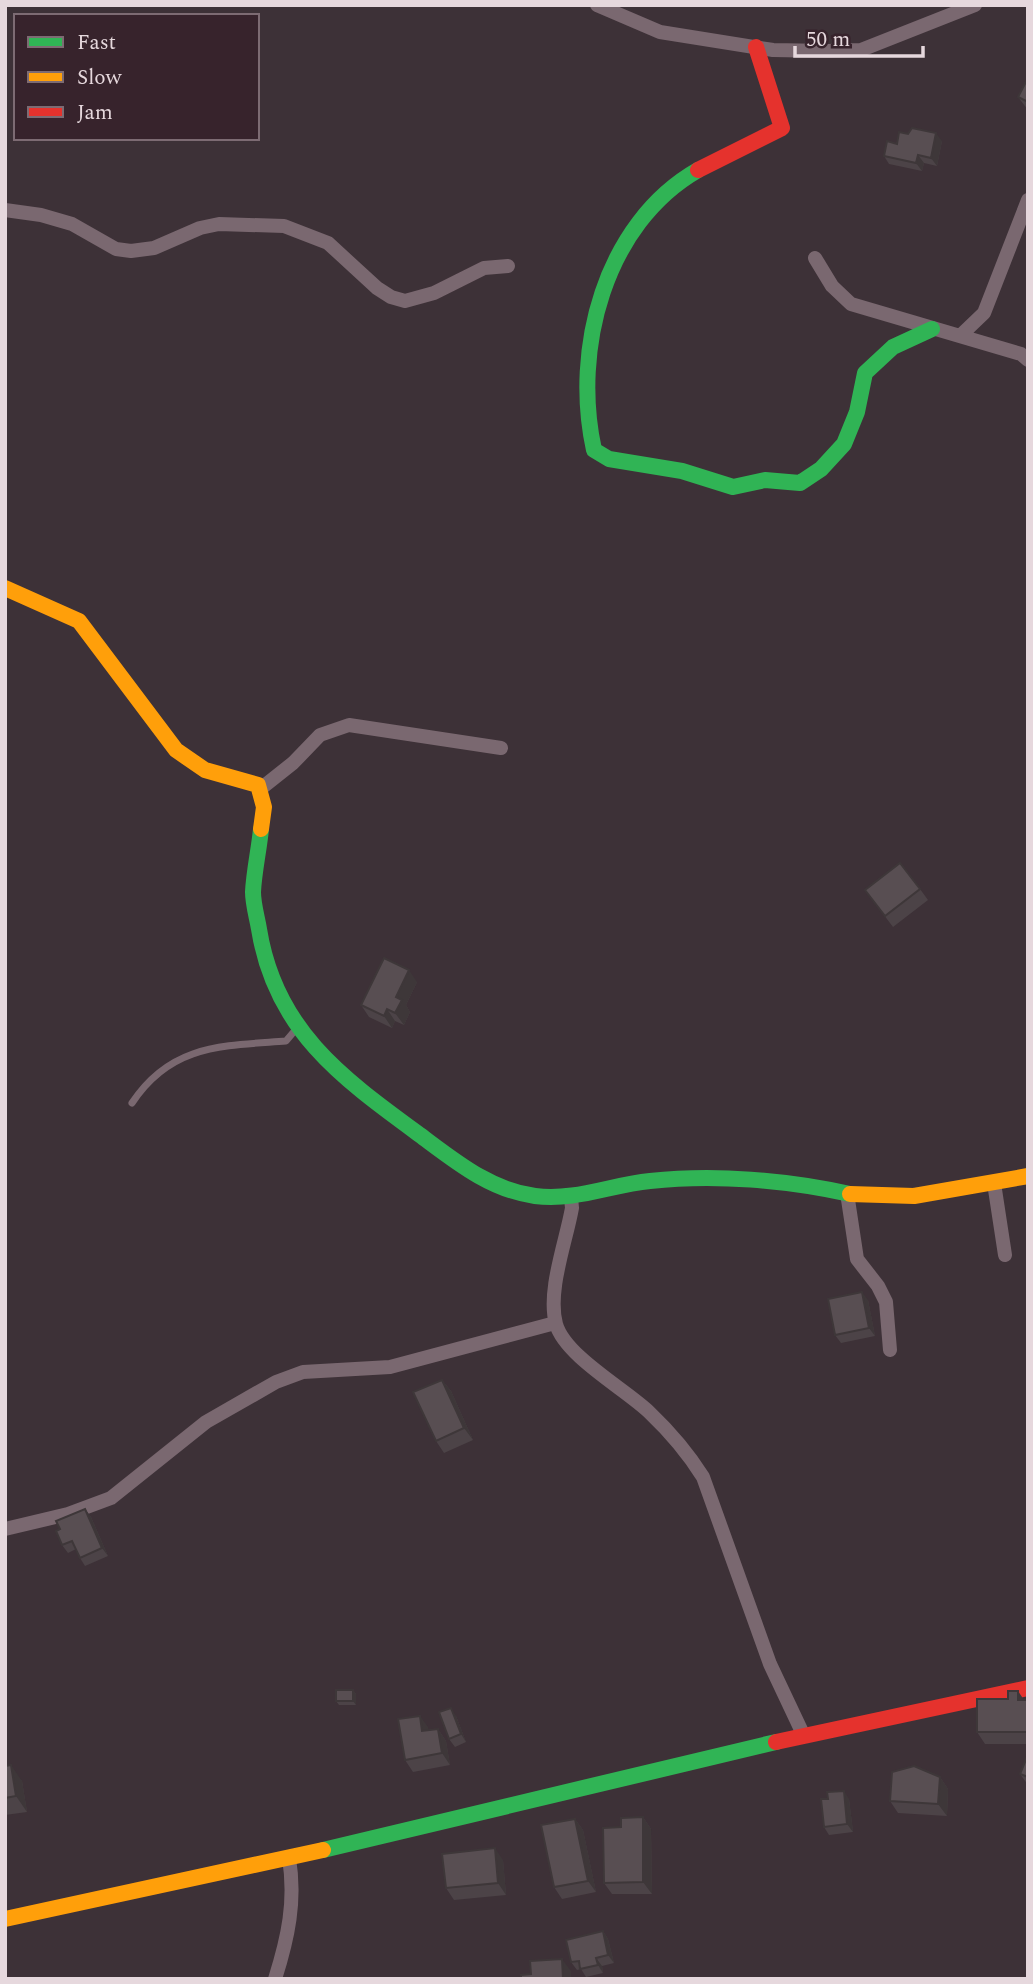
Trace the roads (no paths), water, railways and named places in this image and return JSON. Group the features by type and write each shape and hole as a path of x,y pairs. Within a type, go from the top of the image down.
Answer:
{"street":[{"path":"597,5 660,32 756,47 861,50 939,11 975,5"},
{"path":"756,47 782,128 677,184 639,221 617,257 602,299 585,383 585,411 594,450 609,459 682,471 733,487 765,480 800,483 821,469 844,444 857,412 865,373 893,347 932,329"},
{"path":"960,336 984,313 1028,201"},
{"path":"5,210 41,215 72,224 116,249 131,251 154,248 200,228 219,224 284,226 328,243 377,288 391,297 405,301 434,293 484,268 508,266"},
{"path":"815,258 832,286 852,304 1021,354 1028,360"},
{"path":"5,588 79,621 170,746 190,762 219,775 246,779 258,785 264,807 253,894 261,944 277,996 298,1027 350,1084 477,1178 533,1196 571,1198 646,1181 691,1177 756,1180 847,1193 914,1196 1028,1176"},
{"path":"260,790 293,763 320,735 349,725 501,748"},
{"path":"994,1183 1005,1255"},
{"path":"847,1193 858,1259 886,1302 890,1350"},
{"path":"571,1198 572,1208 556,1285 555,1323 562,1338 648,1411 686,1450 704,1477 770,1664 803,1734"},
{"path":"5,1529 68,1514 111,1498 206,1422 276,1382 303,1372 390,1367 555,1323"},
{"path":"5,1919 289,1858 722,1757 803,1734 1028,1688"},
{"path":"275,1979 288,1936 293,1885 289,1858"}],"lane":[{"path":"132,1103 160,1069 198,1051 286,1041 298,1027"}]}
